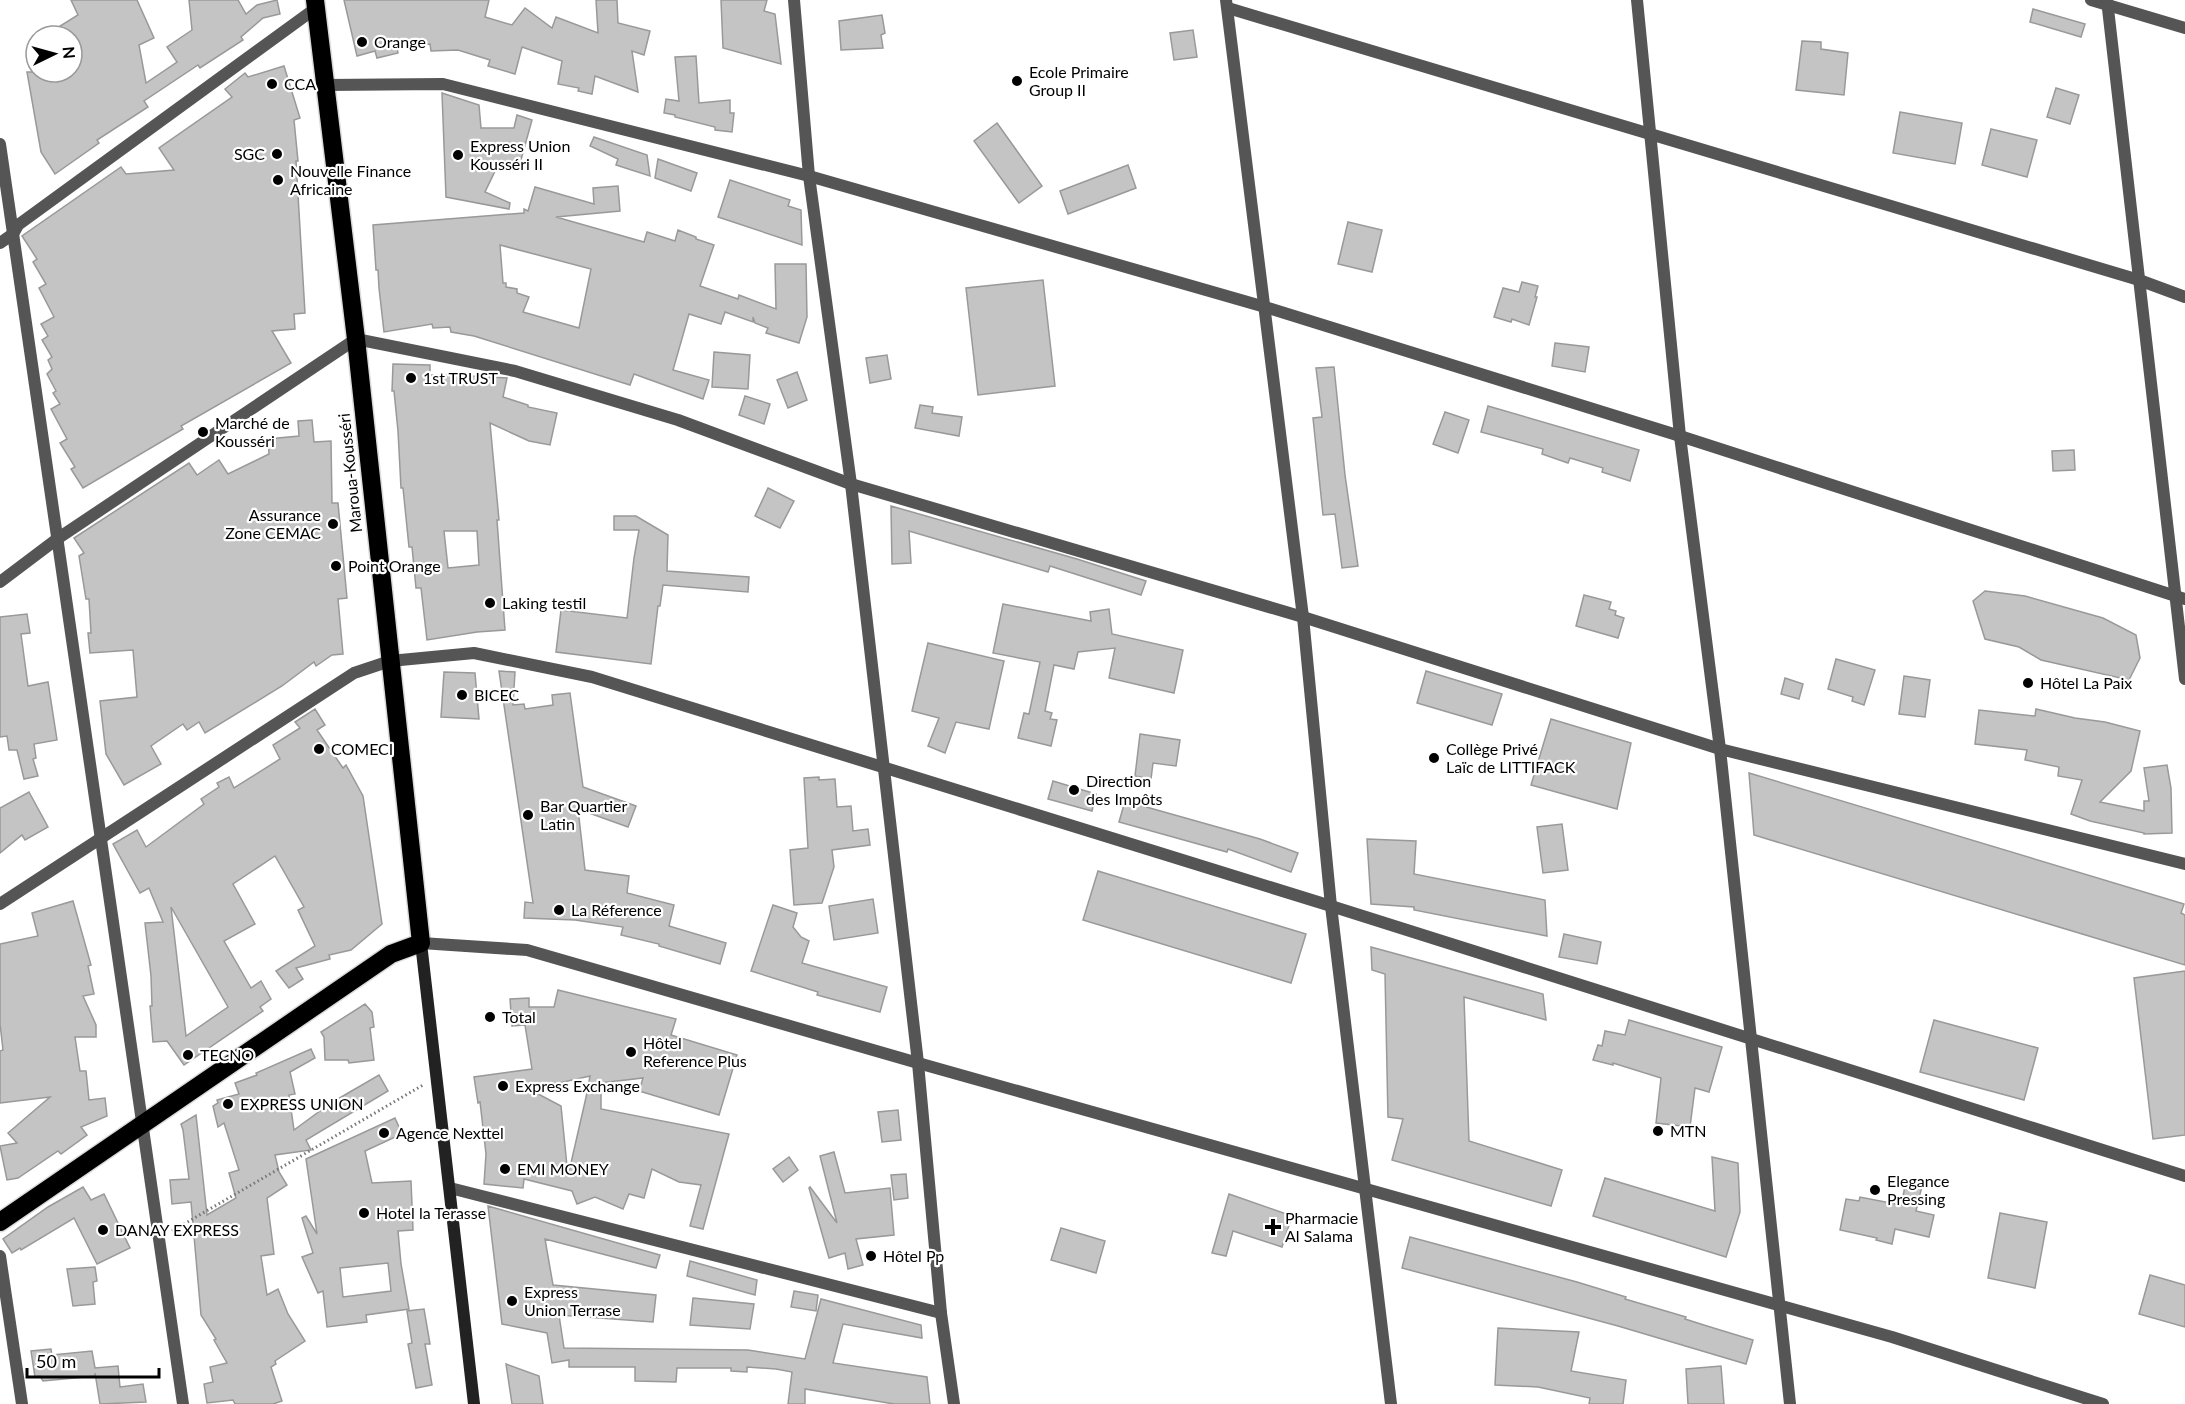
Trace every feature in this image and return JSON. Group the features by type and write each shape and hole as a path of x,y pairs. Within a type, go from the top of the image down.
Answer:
{"highway":[{"name":"Maroua-Kousséri","path":"316,4 356,339 421,943"},
{"path":"0,1222 391,954 421,943"}],"street":[{"path":"794,0 809,176 851,484 918,1063 941,1313 954,1404"},
{"path":"1637,0 1680,436 1720,749 1790,1404"},
{"path":"2091,0 2107,2 2185,28"},
{"path":"2107,2 2139,280 2180,597 2185,680"},
{"path":"0,243 13,234 18,225 316,4"},
{"path":"1391,1404 1331,906 1303,617 1227,4 1650,134 2139,280 2185,297"},
{"path":"326,85 443,84 809,176 1265,307 1680,436 2180,597"},
{"path":"0,144 183,1404"},
{"path":"0,582 57,539 356,339 515,371 678,420 851,484 1303,617 1720,749 2185,864"},
{"path":"0,904 354,673 390,661 474,653 592,676 884,769 1331,906 2185,1176"},
{"path":"474,1404 421,943 527,950 1365,1190 1892,1337 2103,1404"},
{"path":"450,1188 941,1313"},
{"path":"0,1256 22,1404"}],"path":[{"path":"159,1238 437,1076"}],"building":[{"path":"71,0 137,0 154,38 139,45 146,83 177,62 167,47 192,30 189,0 238,0 246,14 257,5 277,0 280,14 263,18 241,37 243,40 200,68 198,65 144,101 148,107 97,140 99,143 55,174 41,152 29,84 84,84 84,24 63,24 78,15"},
{"path":"344,0 489,0 485,17 512,25 525,8 552,28 556,17 598,33 596,0 617,0 618,23 650,31 644,55 632,51 638,92 595,76 592,94 578,91 579,88 558,84 562,61 522,47 515,74 488,66 490,60 458,50 431,51 430,44 397,48 398,53 377,58 375,51 357,56"},
{"path":"721,0 767,0 764,11 775,14 781,64 723,48"},
{"path":"2033,9 2085,24 2081,37 2030,22"},
{"path":"882,15 885,33 881,35 883,48 841,50 839,21"},
{"path":"1193,30 1197,57 1174,60 1170,33"},
{"path":"1802,41 1821,42 1821,49 1848,53 1844,95 1796,90"},
{"path":"696,56 699,103 730,100 730,113 734,113 732,132 715,130 715,127 664,113 666,99 679,101 675,57"},
{"path":"284,66 300,118 294,120 305,313 294,314 295,329 272,331 291,363 181,426 183,429 83,488 71,469 75,467 60,443 67,439 51,409 60,404 53,393 56,391 47,374 52,369 48,360 52,357 42,340 48,336 41,324 54,317 39,288 46,284 33,262 37,259 22,236 121,167 126,174 174,170 159,148 232,97 225,89 245,73 248,77"},
{"path":"2056,88 2079,95 2070,124 2047,117"},
{"path":"442,93 479,105 481,128 514,128 517,115 532,120 519,167 500,161 485,192 510,203 509,209 446,197"},
{"path":"1900,112 1962,123 1955,164 1893,153"},
{"path":"997,123 1042,186 1019,203 974,141"},
{"path":"1991,129 2037,140 2027,177 1982,165"},
{"path":"594,137 647,155 650,176 616,165 618,159 590,146"},
{"path":"658,159 697,173 691,191 655,178"},
{"path":"1128,165 1136,188 1068,214 1060,191"},
{"path":"730,180 790,200 788,206 801,210 802,245 718,217"},
{"path":"618,186 620,211 556,217 644,242 647,232 675,241 678,230 714,245 700,286 738,299 739,295 776,309 775,264 806,264 807,317 799,343 766,333 768,328 755,323 753,317 753,322 725,312 721,324 689,314 673,370 709,380 703,399 634,374 630,385 474,336 451,332 450,327 433,328 432,324 384,332 373,225 524,213 524,209 528,211 535,187 594,204 593,188","holes":["500,245 591,269 579,328 523,312 529,297 517,293 517,289 506,287 506,283 503,283"]},
{"path":"1348,222 1382,230 1372,272 1338,264"},
{"path":"1043,280 1055,386 978,395 966,288"},
{"path":"1522,282 1538,286 1529,325 1512,319 1511,322 1494,317 1503,288 1519,292"},
{"path":"1555,343 1589,347 1585,372 1552,366"},
{"path":"714,352 750,355 748,389 712,387"},
{"path":"887,355 891,379 870,383 866,358"},
{"path":"393,364 430,365 430,375 507,378 503,397 528,405 528,407 557,413 550,445 529,441 490,423 499,520 497,520 505,630 427,640 421,588 416,588 412,547 409,547 403,488 401,488 394,391 392,391","holes":["444,531 477,531 479,565 448,568"]},
{"path":"1334,367 1345,475 1358,566 1342,568 1335,514 1323,515 1313,418 1322,417 1316,368"},
{"path":"797,372 807,400 788,408 777,380"},
{"path":"745,396 770,404 764,424 739,415"},
{"path":"920,405 933,407 932,413 962,417 959,436 915,428"},
{"path":"1488,406 1639,450 1630,481 1602,472 1603,468 1570,458 1568,463 1542,454 1543,449 1481,432"},
{"path":"1445,412 1469,420 1458,453 1433,444"},
{"path":"312,420 314,442 331,441 332,503 338,503 347,598 338,599 343,654 332,655 316,666 314,662 282,686 205,733 199,722 187,730 183,724 151,746 161,764 124,785 106,754 100,701 137,697 133,650 90,653 89,599 86,599 79,556 84,553 74,538 189,463 197,475 219,460 228,474 269,454 268,439 299,436 298,421"},
{"path":"2074,450 2075,470 2053,471 2052,451"},
{"path":"768,488 794,501 780,528 755,516"},
{"path":"891,506 1146,581 1141,595 1050,566 1048,572 909,531 911,563 892,564"},
{"path":"614,516 636,516 668,535 667,571 749,577 748,592 663,585 651,664 556,652 561,610 627,618 639,530 614,530"},
{"path":"1985,591 2025,596 2103,618 2136,635 2140,658 2129,680 2041,660 2019,647 1985,639 1973,601"},
{"path":"1584,595 1611,602 1609,609 1616,611 1615,615 1624,618 1618,638 1576,626"},
{"path":"1003,604 1091,621 1090,612 1109,609 1112,634 1183,650 1174,693 1109,678 1115,648 1078,652 1074,669 1054,665 1045,711 1052,713 1050,719 1057,720 1051,746 1018,738 1024,713 1029,714 1040,662 993,653"},
{"path":"27,614 30,633 21,634 28,686 48,682 57,740 34,744 36,758 33,759 38,776 24,779 17,750 9,750 7,736 0,737 0,617"},
{"path":"928,643 1004,661 989,729 956,722 945,753 928,746 939,718 912,711"},
{"path":"1836,659 1875,670 1864,705 1852,701 1853,697 1828,689"},
{"path":"499,671 515,672 513,705 524,704 525,709 553,705 552,695 570,693 583,787 636,806 628,827 578,809 585,870 629,876 627,893 674,905 669,926 726,943 720,964 659,946 659,944 621,935 623,927 575,920 524,918 525,902 533,903"},
{"path":"1426,671 1502,694 1492,725 1417,703"},
{"name":"BICEC","path":"444,672 475,673 479,719 441,717"},
{"path":"1904,676 1930,680 1925,717 1899,714"},
{"path":"1785,678 1803,684 1799,699 1781,694"},
{"path":"315,709 325,725 317,730 343,768 346,765 363,796 382,924 351,950 329,955 330,959 296,968 303,979 289,988 276,971 315,946 298,910 304,907 275,856 233,884 255,924 224,941 251,988 261,981 271,999 260,1007 263,1011 184,1065 167,1041 153,1042 150,1006 152,1006 151,976 145,923 163,922 149,888 140,893 113,844 137,830 146,847 204,804 201,799 219,787 217,783 229,777 234,788 280,759 273,745 300,728 295,722","holes":["171,907 228,1007 186,1036"]},
{"path":"2036,709 2140,731 2131,771 2100,802 2144,811 2144,801 2149,801 2144,768 2167,765 2171,788 2172,833 2144,834 2071,814 2082,780 2058,776 2059,767 2025,760 2027,750 1975,744 1979,710 2035,716"},
{"path":"1551,719 1631,743 1617,809 1531,785"},
{"path":"1140,734 1180,740 1176,766 1153,763 1151,779 1135,776"},
{"path":"1749,773 2184,904 2181,913 2185,915 2185,965 1754,835"},
{"path":"819,777 819,780 835,779 837,807 851,806 853,831 868,829 870,845 832,850 834,867 822,903 794,905 790,850 808,848 804,778"},
{"path":"1053,781 1096,794 1092,811 1048,799"},
{"path":"29,792 48,827 25,840 22,835 0,853 0,808"},
{"path":"1125,801 1260,839 1298,853 1291,872 1228,849 1227,852 1119,822"},
{"path":"1562,824 1568,870 1543,873 1537,827"},
{"path":"1367,839 1416,841 1414,874 1545,900 1547,936 1414,910 1414,907 1371,904"},
{"path":"1098,871 1306,934 1291,983 1083,920"},
{"path":"873,899 878,933 834,940 829,906"},
{"path":"73,901 91,965 88,966 94,994 83,996 96,1025 96,1037 75,1037 80,1071 86,1071 89,1100 105,1098 107,1116 81,1127 87,1135 61,1154 58,1151 18,1178 7,1180 0,1146 17,1143 8,1133 50,1097 0,1103 0,1051 3,1050 0,1024 0,944 38,936 32,913"},
{"path":"773,905 797,913 793,927 801,937 809,941 802,963 887,987 880,1012 817,995 818,992 751,971"},
{"path":"1564,934 1601,942 1597,964 1559,957"},
{"path":"1371,947 1543,994 1546,1020 1464,997 1469,1141 1562,1170 1551,1206 1392,1160 1403,1119 1388,1117 1385,974 1372,970"},
{"path":"2185,971 2185,1135 2153,1139 2134,978"},
{"path":"558,990 676,1019 671,1035 737,1055 719,1115 639,1091 643,1078 601,1083 601,1109 729,1134 703,1229 690,1226 701,1185 679,1182 652,1169 644,1198 629,1194 623,1209 595,1197 577,1204 572,1191 524,1179 523,1188 484,1184 486,1154 480,1102 478,1103 474,1077 532,1069 525,1025 512,1026 510,999 529,998 529,1007 554,1007","holes":["590,1076 568,1176 561,1106 523,1086 559,1083"]},
{"path":"365,1004 372,1012 374,1027 370,1028 374,1060 349,1063 348,1060 325,1060 324,1037 321,1032"},
{"path":"1629,1020 1722,1047 1709,1092 1695,1088 1690,1127 1656,1123 1661,1078 1613,1063 1613,1065 1593,1060 1598,1045 1602,1046 1605,1031 1625,1035"},
{"path":"1934,1020 2038,1048 2024,1100 1920,1072"},
{"path":"311,1049 315,1058 290,1072 295,1094 289,1095 294,1130 331,1103 379,1075 388,1091 306,1140 311,1150 275,1155 279,1172 287,1185 267,1198 274,1254 261,1256 267,1295 278,1289 288,1314 305,1341 275,1361 276,1364 271,1367 282,1401 273,1404 235,1404 233,1400 207,1403 204,1384 213,1382 210,1367 227,1363 201,1315 191,1202 172,1204 170,1180 189,1179 181,1124 196,1115 207,1215 236,1198 229,1173 239,1170 224,1123 218,1127 213,1106 218,1103 217,1100 239,1094 235,1083"},
{"path":"898,1110 901,1140 882,1142 878,1112"},
{"path":"395,1118 402,1134 365,1151 372,1183 411,1181 413,1230 398,1231 409,1309 366,1315 367,1322 327,1327 323,1291 318,1293 302,1257 313,1253 302,1218 306,1216 317,1234 306,1159","holes":["388,1263 391,1291 343,1297 340,1268"]},
{"path":"834,1152 845,1193 890,1188 894,1235 856,1239 863,1265 848,1269 845,1253 829,1258 809,1188 837,1223 820,1156"},
{"path":"789,1157 798,1170 783,1182 773,1169"},
{"path":"1712,1157 1738,1163 1740,1212 1726,1257 1593,1216 1605,1178 1715,1211"},
{"path":"906,1174 908,1198 894,1200 891,1175"},
{"path":"1906,1182 1922,1186 1916,1211 1934,1215 1929,1237 1895,1229 1892,1244 1876,1240 1877,1238 1840,1230 1846,1199 1859,1201 1860,1197 1901,1205"},
{"path":"83,1187 91,1200 104,1194 130,1248 97,1264 74,1218 21,1250 20,1248 12,1253 3,1239 48,1207"},
{"path":"1229,1194 1292,1216 1282,1247 1233,1231 1226,1256 1212,1253"},
{"path":"488,1206 660,1255 656,1268 545,1239 553,1285 656,1295 653,1322 559,1315 564,1348 748,1350 805,1359 821,1299 921,1325 922,1338 843,1324 833,1363 927,1377 930,1404 894,1404 805,1389 805,1404 788,1404 792,1372 776,1369 747,1367 747,1372 731,1371 731,1368 677,1368 676,1382 635,1381 635,1367 569,1367 569,1360 552,1363 547,1333 502,1324"},
{"path":"2000,1213 2047,1222 2035,1288 1988,1278"},
{"path":"1061,1228 1105,1241 1096,1273 1051,1260"},
{"path":"1410,1237 1577,1282 1753,1340 1746,1364 1618,1326 1402,1268"},
{"path":"690,1261 757,1280 755,1295 687,1276"},
{"path":"95,1267 97,1281 93,1282 95,1304 73,1306 67,1269"},
{"path":"2150,1275 2185,1285 2185,1327 2139,1314"},
{"path":"794,1291 818,1295 816,1311 791,1307"},
{"path":"693,1298 754,1304 750,1329 690,1325"},
{"path":"424,1309 430,1344 425,1344 432,1385 416,1388 408,1344 412,1343 407,1311"},
{"path":"1498,1328 1579,1332 1571,1371 1626,1380 1623,1404 1589,1404 1590,1398 1538,1387 1495,1385"},
{"path":"51,1349 52,1355 92,1351 95,1368 118,1366 120,1387 143,1384 146,1402 100,1404 95,1373 95,1376 43,1381 40,1376 35,1377 31,1351"},
{"path":"506,1364 539,1376 543,1404 512,1404"},
{"path":"1721,1366 1724,1404 1688,1404 1686,1369"}],"place":[{"name":"Orange","path":"362,42"},
{"name":"Ecole Primaire Group II","path":"1017,81"},
{"name":"CCA","path":"272,84"},
{"name":"SGC","path":"277,154"},
{"name":"Express Union Kousséri II","path":"458,155"},
{"name":"Nouvelle Finance Africaine","path":"278,180"},
{"name":"1st TRUST","path":"411,378"},
{"name":"Marché de Kousséri","path":"203,432"},
{"name":"Assurance Zone CEMAC","path":"333,524"},
{"name":"Point Orange","path":"336,566"},
{"name":"Laking testil","path":"490,603"},
{"name":"Hôtel La Paix","path":"2028,683"},
{"name":"BICEC","path":"462,695"},
{"name":"COMECI","path":"319,749"},
{"name":"Collège Privé Laïc de LITTIFACK","path":"1434,758"},
{"name":"Direction des Impôts","path":"1074,790"},
{"name":"Bar Quartier Latin","path":"528,815"},
{"name":"La Réference","path":"559,910"},
{"name":"Total","path":"490,1017"},
{"name":"Hôtel Reference Plus","path":"631,1052"},
{"name":"TECNO","path":"188,1055"},
{"name":"Express Exchange","path":"503,1086"},
{"name":"EXPRESS UNION","path":"228,1104"},
{"name":"MTN","path":"1658,1131"},
{"name":"Agence Nexttel","path":"384,1133"},
{"name":"EMI MONEY","path":"505,1169"},
{"name":"Elegance Pressing","path":"1875,1190"},
{"name":"Hotel la Terasse","path":"364,1213"},
{"name":"Pharmacie Al Salama","path":"1273,1227"},
{"name":"DANAY EXPRESS","path":"103,1230"},
{"name":"Hôtel Pp","path":"871,1256"},
{"name":"Express Union Terrase","path":"512,1301"}]}
